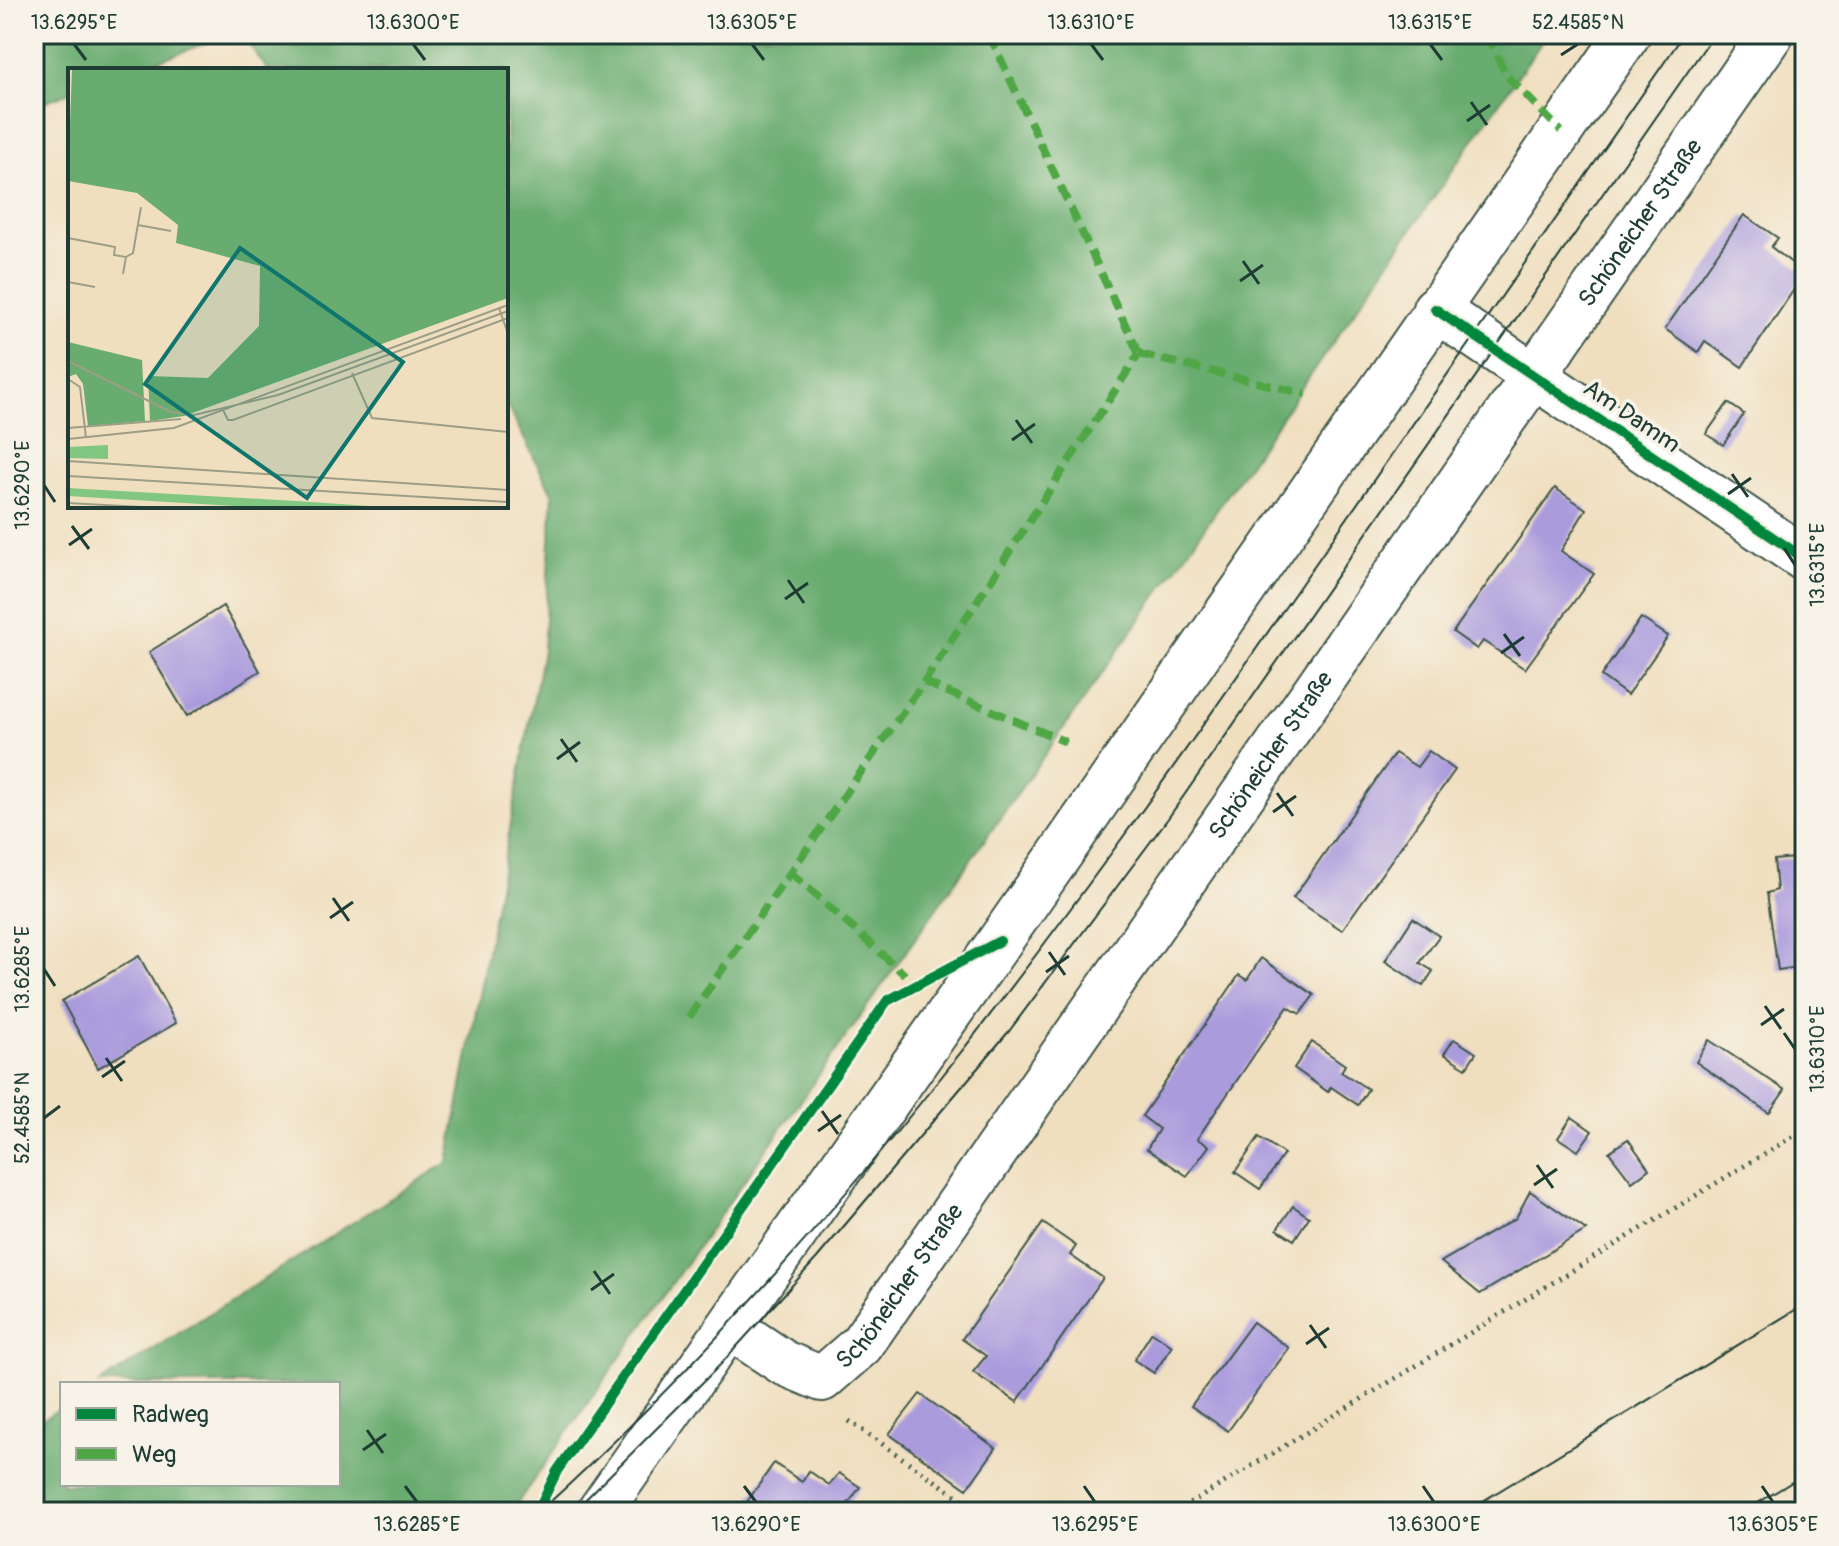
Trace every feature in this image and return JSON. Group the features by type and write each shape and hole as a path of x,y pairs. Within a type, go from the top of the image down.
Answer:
{"main road":[{"path":"599,1512 891,1092 1000,941 1628,34"},
{"name":"Schöneicher Straße","path":"730,1327 784,1363 822,1379 861,1345 1771,34"},
{"name":"Am Damm","path":"1435,309 1534,372 1805,559"}],"path":[{"path":"1176,1512 1805,1129"},
{"path":"822,1379 843,1417 980,1512"}],"green space":[{"path":"34,34 231,34 138,68 68,68 68,93 34,106"},
{"path":"241,34 1547,34 1201,533 511,1512 34,1512 34,1425 60,1408 60,1486 340,1486 340,1382 102,1382 448,1162 543,650 553,495 508,407 508,68 266,68"}],"building":[{"path":"1744,215 1778,238 1771,247 1805,273 1742,367 1705,341 1698,352 1665,329"},
{"path":"1728,403 1744,414 1723,445 1706,434"},
{"path":"1555,488 1586,509 1561,551 1594,574 1525,669 1483,641 1477,649 1453,632"},
{"path":"223,606 260,671 187,716 149,652"},
{"path":"1641,618 1668,636 1627,695 1601,676"},
{"path":"1429,751 1455,770 1342,930 1293,898 1395,753 1417,767"},
{"path":"1805,857 1805,966 1778,970 1767,893 1777,890 1774,860"},
{"path":"1413,918 1439,936 1420,963 1433,971 1423,986 1385,961"},
{"path":"139,956 176,1023 98,1068 62,1001"},
{"path":"1261,958 1314,995 1300,1014 1288,1007 1261,1045 1197,1139 1209,1146 1187,1176 1147,1149 1159,1129 1142,1116 1239,975 1247,980"},
{"path":"1454,1039 1476,1053 1466,1068 1444,1054"},
{"path":"1709,1040 1785,1090 1769,1113 1696,1062"},
{"path":"1312,1042 1345,1065 1341,1072 1368,1089 1358,1105 1331,1087 1328,1092 1294,1068"},
{"path":"1572,1117 1592,1131 1578,1151 1558,1138"},
{"path":"1259,1137 1284,1154 1260,1189 1235,1172"},
{"path":"1628,1139 1649,1169 1632,1182 1609,1152"},
{"path":"1530,1191 1586,1230 1480,1294 1441,1262 1516,1218"},
{"path":"1293,1206 1309,1217 1294,1240 1277,1229"},
{"path":"1043,1223 1076,1246 1070,1255 1103,1278 1017,1402 973,1372 986,1356 962,1339"},
{"path":"1253,1322 1289,1348 1228,1431 1191,1406"},
{"path":"1152,1332 1172,1346 1154,1373 1134,1360"},
{"path":"920,1394 996,1448 967,1489 889,1434"},
{"path":"774,1463 802,1482 809,1471 829,1485 839,1473 860,1487 842,1512 740,1512"}],"tram line":[{"path":"539,1512 646,1410 748,1304 845,1194 1029,965 1202,727 1684,34"},
{"path":"573,1512 720,1365 817,1258 1010,1030 1169,817 1714,34"},
{"path":"1465,1512 1805,1304"},
{"path":"1743,1512 1805,1474"}],"marked path":[{"path":"989,34 1139,354"},
{"path":"1486,34 1507,76 1561,131"},
{"path":"1139,354 1306,394"},
{"path":"689,1017 924,682 1139,354"},
{"path":"924,682 1066,742"},
{"path":"790,872 905,975"}],"cycle path":[{"path":"1435,309 1805,559"},
{"path":"537,1512 557,1471 887,1001 1000,941"}]}
